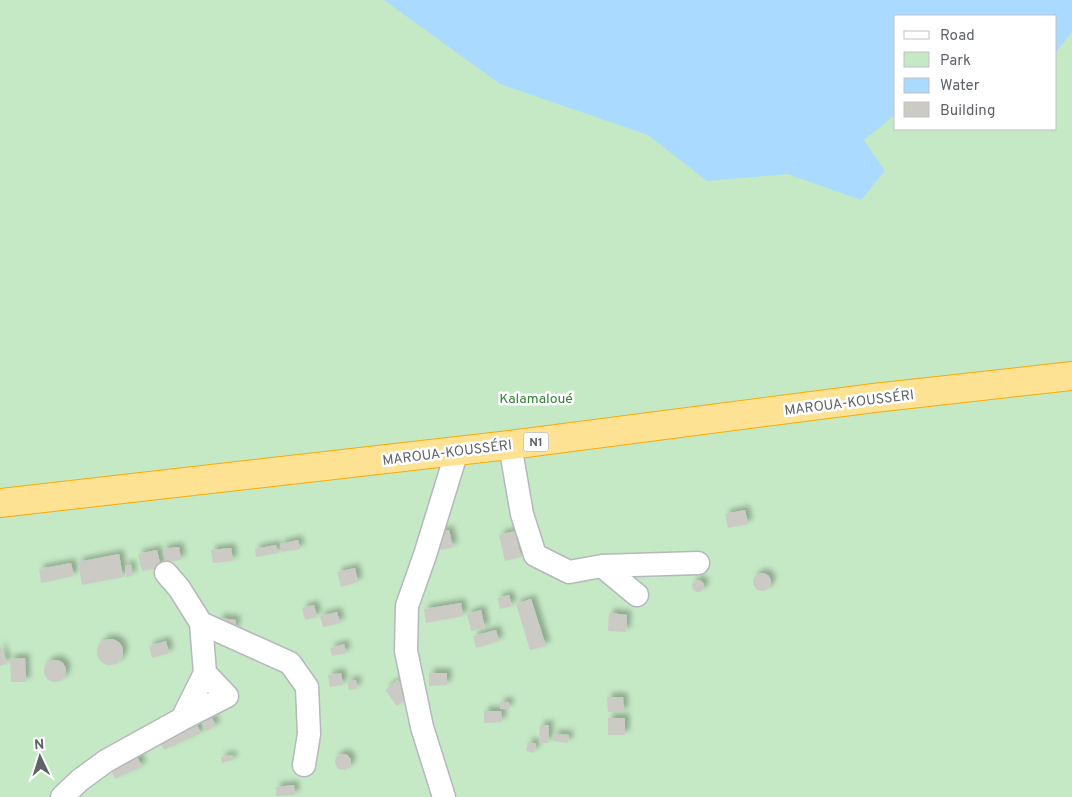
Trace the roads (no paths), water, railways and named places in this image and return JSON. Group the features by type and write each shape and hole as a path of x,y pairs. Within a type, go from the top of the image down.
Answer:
{"highway":[{"name":"MAROUA-KOUSSÉRI","path":"0,503 510,445 874,398 1072,376"}],"street":[{"path":"510,445 522,514 535,555 569,572 602,566 698,563"},
{"path":"444,797 422,727 406,651 407,624 408,606 457,451"},
{"path":"602,566 637,595"},
{"path":"166,572 179,588 200,622 205,673 182,719"},
{"path":"200,622 290,664 308,687 309,734 304,765"},
{"path":"62,797 80,780 106,761 227,696 205,673"}],"water":[{"path":"384,0 1072,0 1072,32 1057,51 1057,15 894,15 894,116 864,140 885,171 861,200 788,174 707,181 648,135 500,84"}],"park label":[{"name":"Kalamaloué","path":"536,398"}]}
